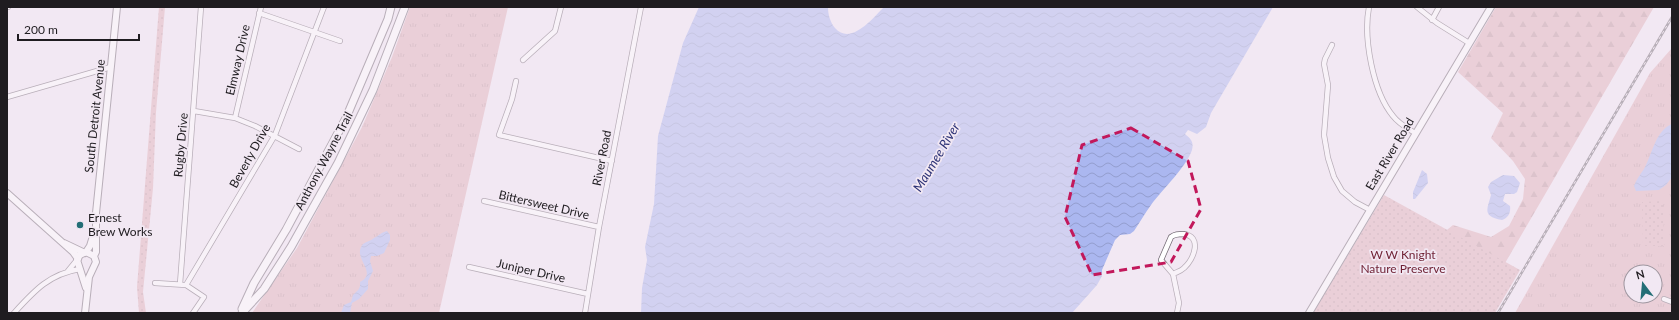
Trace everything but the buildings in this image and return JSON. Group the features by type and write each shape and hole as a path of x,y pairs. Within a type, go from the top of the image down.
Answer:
{"highway":[{"name":"Anthony Wayne Trail","path":"241,313 254,283 286,230 346,118 388,19 391,7"},
{"name":"Anthony Wayne Trail","path":"241,313 264,289 291,247 338,163 373,90 405,7"}],"main road":[{"name":"South Detroit Avenue","path":"87,292 78,260 80,255 90,246 95,227 117,7"},
{"name":"East River Road","path":"1309,313 1491,7"},
{"path":"7,193 78,260"},
{"name":"South Detroit Avenue","path":"86,313 89,277 96,265 94,256 96,243 95,227"},
{"path":"60,242 94,256"},
{"path":"80,269 86,271 92,270"}],"street":[{"name":"Rugby Drive","path":"180,284 201,7"},
{"name":"Elmway Drive","path":"235,118 261,7"},
{"name":"Beverly Drive","path":"186,285 275,135 324,7"},
{"path":"523,60 555,31 561,7"},
{"name":"River Road","path":"585,313 599,227 642,7"},
{"path":"1369,7 1367,27 1369,49 1380,93 1387,108 1396,120 1416,133"},
{"path":"1418,7 1432,20 1469,43"},
{"path":"1432,20 1439,7"},
{"path":"259,14 340,41"},
{"path":"1332,45 1324,62 1328,85 1324,135 1328,158 1334,177 1342,190 1355,202 1370,210"},
{"path":"7,97 111,67"},
{"path":"516,81 511,103 499,135 612,161"},
{"path":"194,111 235,118 275,135 299,149"},
{"name":"Bittersweet Drive","path":"484,201 599,227"},
{"path":"1173,274 1185,268 1192,257 1195,243 1193,237 1190,235 1176,234 1171,237 1161,260 1173,274 1179,303 1177,313"},
{"path":"68,271 78,260"},
{"name":"Juniper Drive","path":"468,267 588,294"},
{"path":"14,313 41,285 68,271 80,269"},
{"path":"155,283 186,285 204,297 194,313"},
{"path":"1664,299 1672,302"}],"highlighted area":[{"path":"1131,128 1188,161 1201,209 1171,262 1092,275 1065,217 1082,145"}],"green space":[{"path":"159,7 165,7 156,112 153,188 143,292 146,313 139,313 137,287"},
{"path":"410,7 508,7 439,313 252,313 297,248 362,127 392,57"},
{"path":"1496,7 1654,7 1476,313 1378,313 1426,247 1453,225 1491,237 1509,226 1523,199 1525,179 1513,161 1491,138 1503,113 1458,72"},
{"path":"1672,48 1672,313 1515,313 1650,73"},
{"name":"W W Knight Nature Preserve","path":"1384,195 1520,270 1495,313 1313,313"},
{"path":"1663,201 1664,246 1643,246 1642,202"}],"water":[{"name":"Maumee River","path":"699,7 828,7 828,12 833,26 841,33 848,34 855,32 868,23 884,7 1273,7 1211,113 1206,127 1197,134 1188,130 1185,134 1193,145 1185,163 1151,205 1134,231 1130,234 1120,235 1115,240 1102,270 1102,276 1097,285 1072,313 641,313 642,288 647,260 645,247 654,204 658,136 683,43"},
{"path":"1672,124 1672,177 1666,185 1659,190 1636,191 1634,186 1647,163 1658,138 1666,127"},
{"path":"1422,170 1427,174 1428,183 1415,199 1413,199 1413,192"},
{"path":"1503,175 1514,176 1520,183 1517,192 1514,194 1505,194 1503,201 1510,206 1510,211 1507,217 1502,220 1491,217 1487,208 1491,195 1488,187 1491,182"},
{"path":"387,231 390,235 390,240 384,253 377,256 371,256 370,261 373,271 368,281 368,289 359,299 352,303 350,313 341,313 344,305 351,302 353,295 359,288 360,282 367,274 360,254 360,249 363,244"}],"railway":[{"path":"1498,313 1672,17"}],"place":[{"name":"Ernest Brew Works","path":"80,225"}]}
